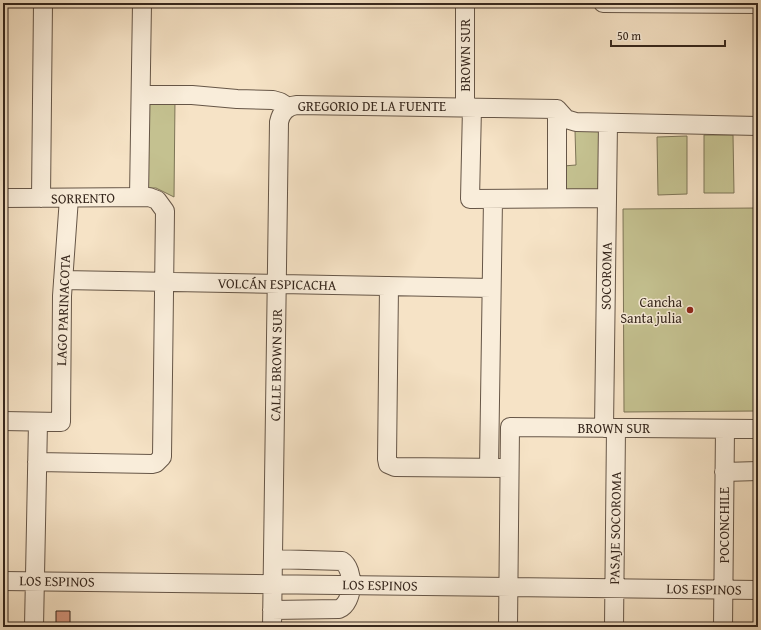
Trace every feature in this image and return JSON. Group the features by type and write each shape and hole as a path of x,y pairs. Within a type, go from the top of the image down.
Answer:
{"street":[{"path":"41,198 43,3"},
{"path":"139,197 142,3"},
{"name":"BROWN SUR","path":"466,3 470,199 493,199"},
{"path":"603,3 758,4"},
{"name":"GREGORIO DE LA FUENTE","path":"141,95 200,95 237,100 273,100 288,107 297,105 557,109"},
{"name":"CALLE BROWN SUR","path":"272,618 279,122 281,113 288,107"},
{"path":"557,109 571,121 758,126"},
{"path":"557,109 558,198"},
{"name":"SOCOROMA","path":"608,123 607,198 610,428"},
{"name":"SORRENTO","path":"3,198 69,198 91,196 153,198 161,203 165,211 164,282"},
{"name":"LAGO PARINACOTA","path":"38,422 61,422 63,280 69,198"},
{"path":"489,468 493,199 607,198"},
{"name":"VOLCÁN ESPICACHA","path":"63,280 491,288"},
{"path":"37,462 152,464 160,461 162,453 164,282"},
{"path":"389,286 388,464 395,467 509,468"},
{"path":"3,421 38,422 34,627"},
{"name":"BROWN SUR","path":"508,627 510,427 758,429"},
{"name":"PASAJE SOCOROMA","path":"610,428 614,627"},
{"name":"POCONCHILE","path":"723,627 725,429"},
{"name":"POCONCHILE","path":"724,472 758,471"},
{"path":"272,618 339,609 348,602 350,585 350,570 342,561 273,559"},
{"name":"LOS ESPINOS","path":"3,581 758,590"}],"shaded area":[{"path":"147,100 175,100 174,197 156,188 147,188"},
{"path":"602,130 603,193 563,194 563,166 576,165 575,131"},
{"path":"704,135 733,135 734,193 704,193"},
{"path":"687,136 687,194 658,195 657,137"},
{"name":"Cancha Santa julia","path":"756,208 758,411 624,412 623,209"}],"building":[{"path":"56,611 70,611 70,624 56,624"}],"place":[{"name":"Cancha Santa julia","path":"690,310"}]}
